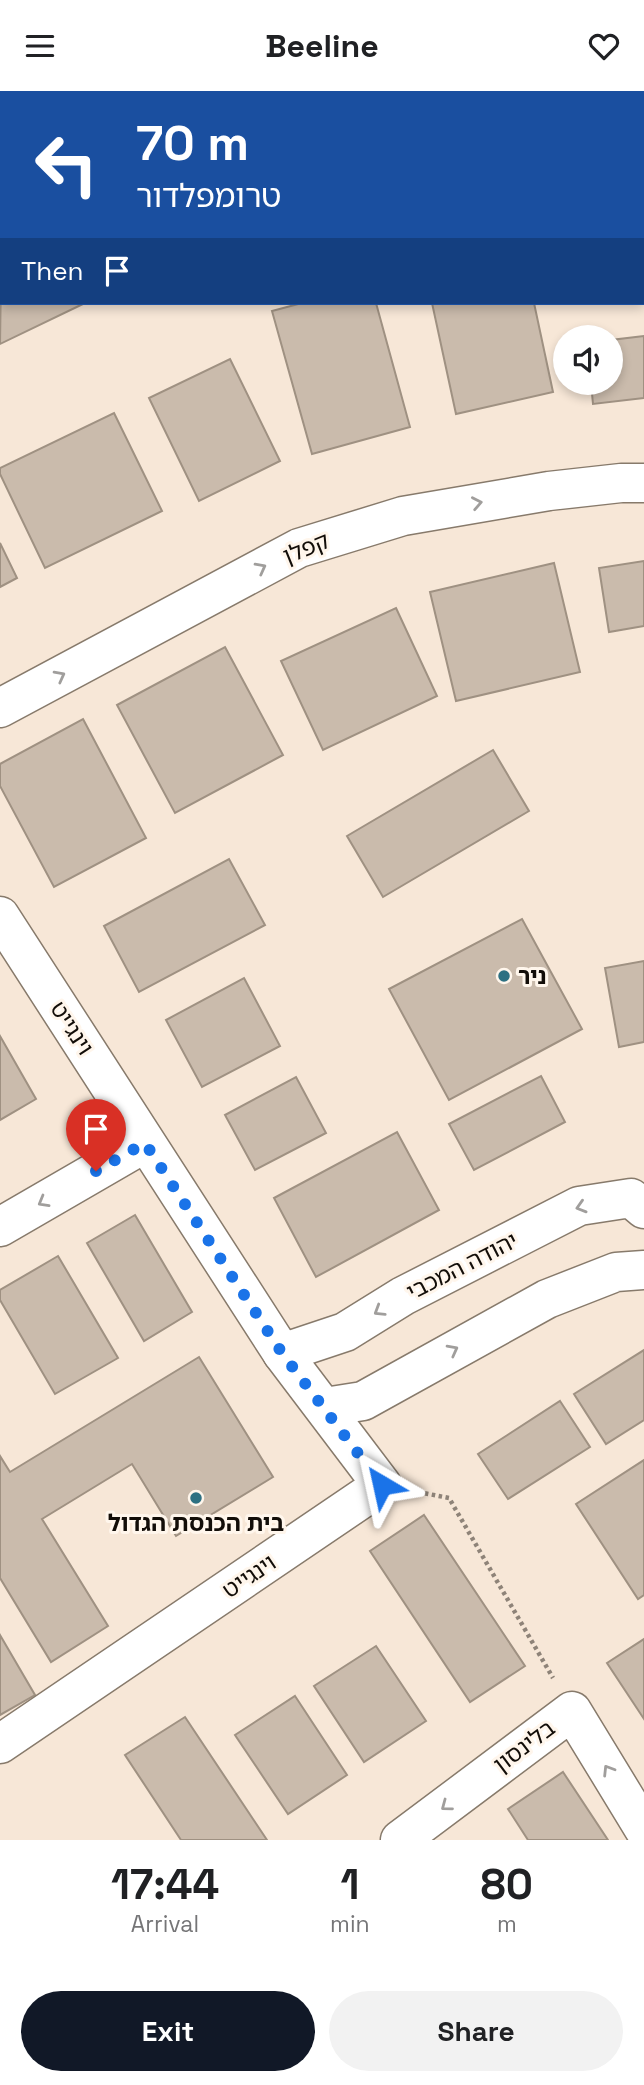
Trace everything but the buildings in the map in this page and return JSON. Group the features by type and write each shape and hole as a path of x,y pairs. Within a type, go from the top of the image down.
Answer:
{"street":[{"name":"קפלן","path":"0,708 299,548 403,516 549,491 644,483"},
{"name":"וינגייט","path":"0,916 282,1353 382,1485 0,1744"},
{"path":"0,1227 145,1143"},
{"name":"יהודה המכבי","path":"282,1353 345,1332 403,1296 579,1206 631,1198 644,1209"},
{"path":"325,1407 363,1401 547,1299 617,1272 644,1270"},
{"name":"בלינסון","path":"400,1840 572,1711 644,1829"}],"path":[{"path":"382,1485 449,1498 572,1711"}],"place":[{"name":"ניר","path":"504,976"},
{"name":"בית הכנסת הגדול","path":"196,1498"}],"route":[{"path":"96,1171 145,1143 282,1353 382,1485"}]}
